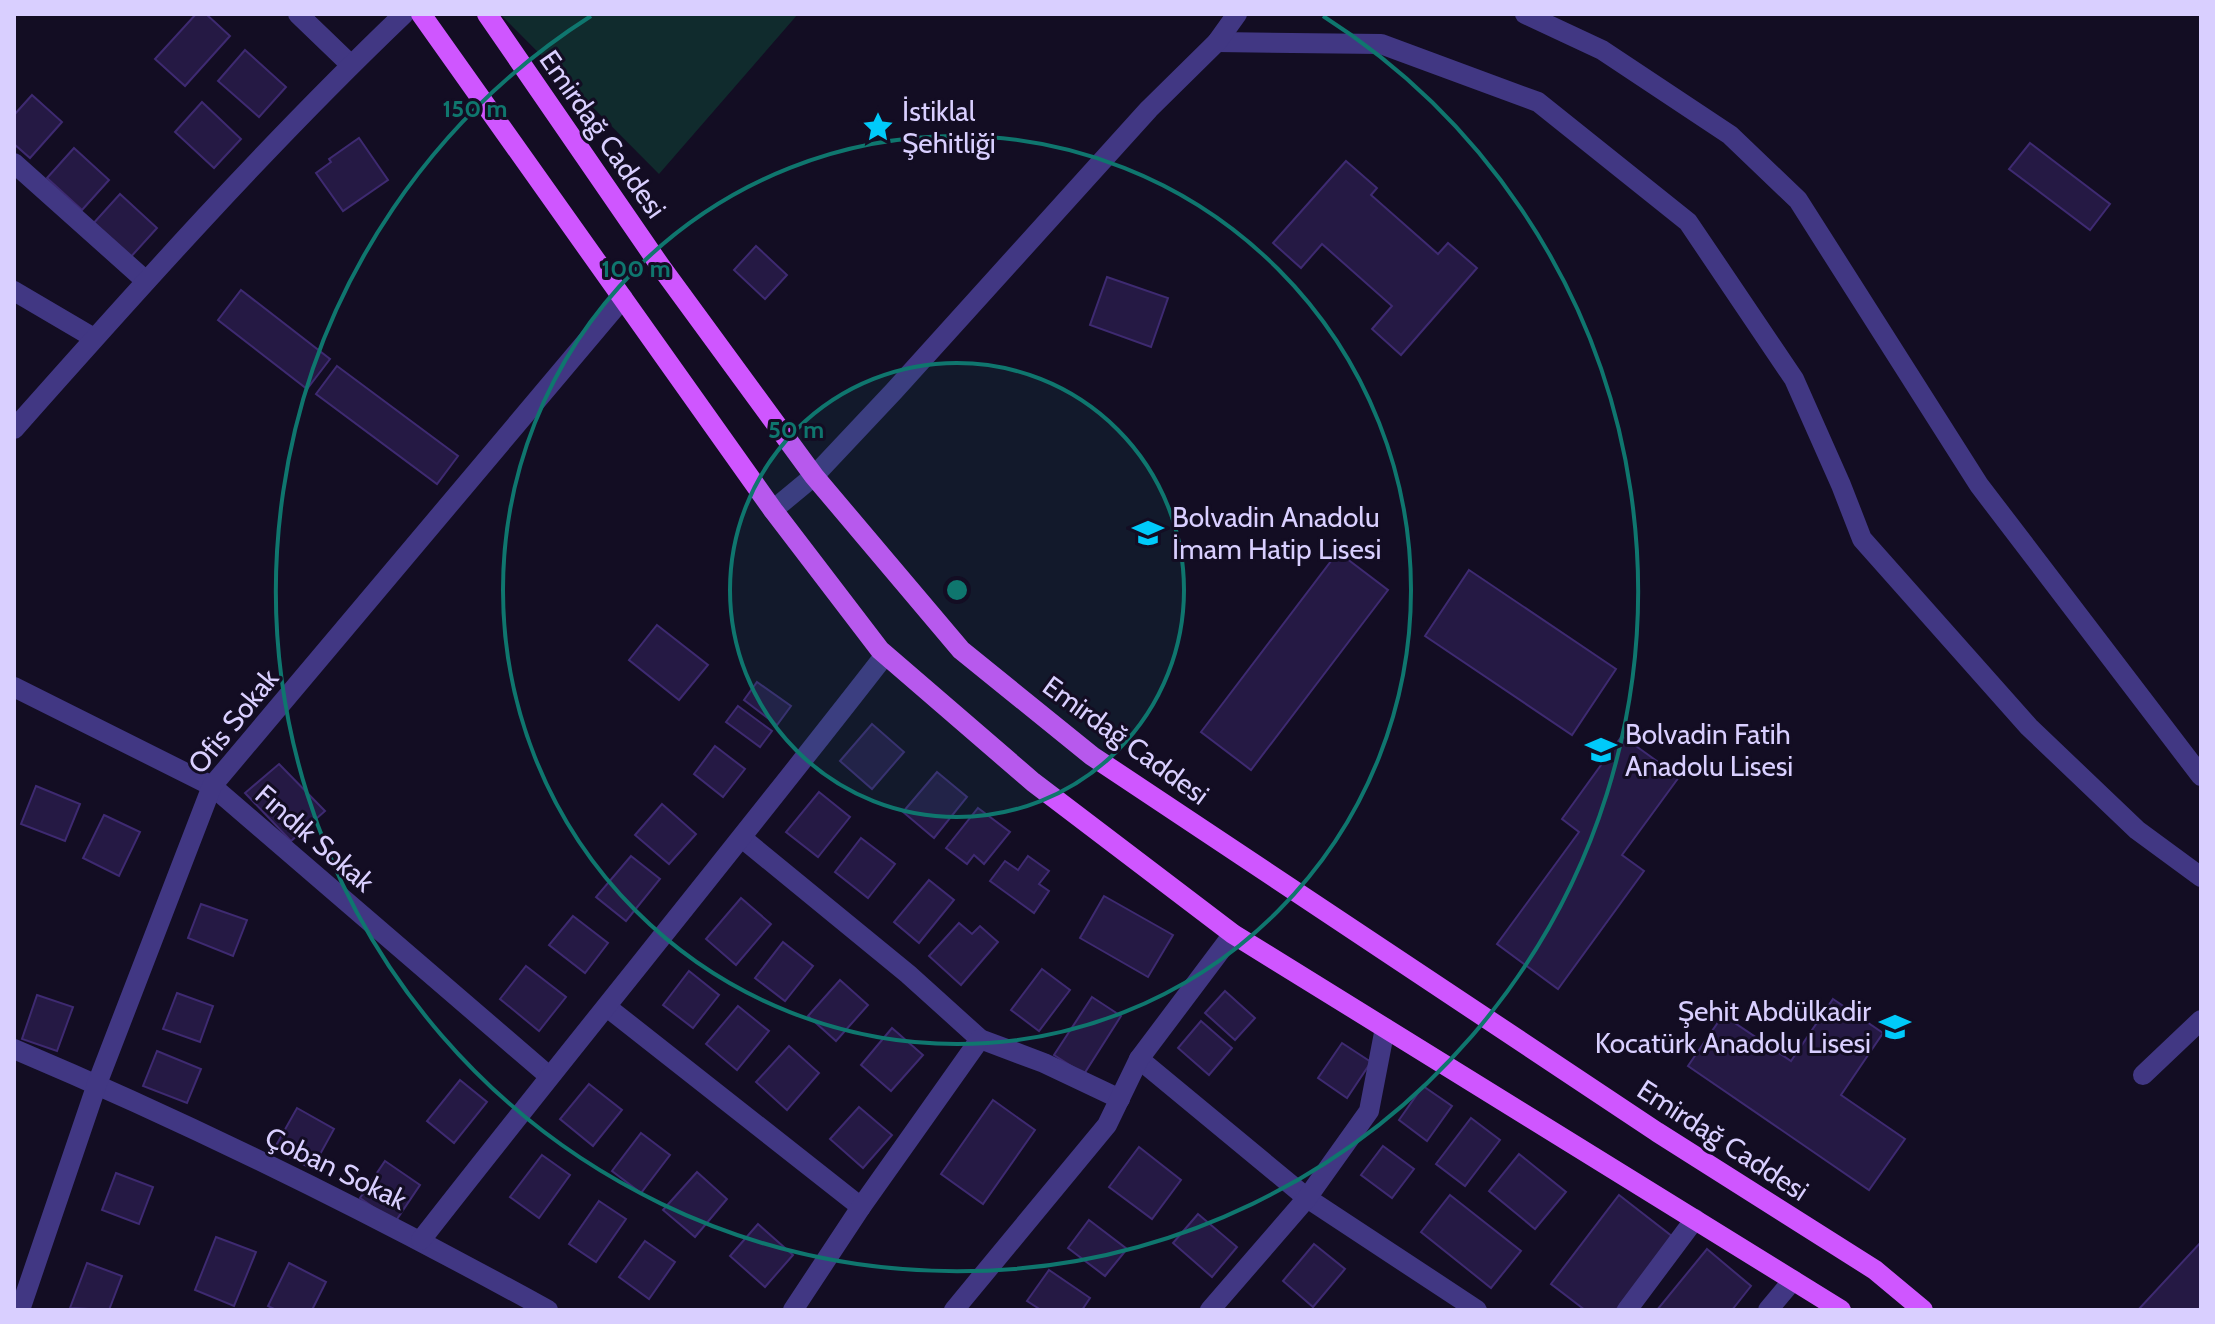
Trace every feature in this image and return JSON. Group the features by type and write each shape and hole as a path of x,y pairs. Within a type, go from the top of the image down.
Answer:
{"main road":[{"path":"421,14 773,510 885,655 1033,782 1233,934 1841,1310"},
{"name":"Emirdağ Caddesi","path":"487,14 661,267 814,476 961,650 1092,756 1657,1132 1875,1270 1923,1310"}],"street":[{"path":"298,14 351,65"},
{"path":"14,429 146,281 351,65 404,14"},
{"path":"773,510 814,476 1149,109 1217,42 1237,14"},
{"path":"1525,14 1602,50 1730,135 1798,200 1979,485 2201,776"},
{"path":"1217,42 1381,44 1538,102 1688,222 1794,379 1862,539 2029,727 2137,830 2201,877"},
{"path":"14,163 146,281"},
{"path":"14,291 94,338"},
{"name":"Ofis Sokak","path":"20,1310 97,1084 212,786 623,298"},
{"path":"421,1240 885,655"},
{"name":"Fındık Sokak","path":"14,687 212,786 549,1076"},
{"path":"742,838 908,974 980,1039 1044,1063 1120,1099"},
{"path":"954,1310 1107,1125 1139,1059 1233,934"},
{"path":"607,1007 861,1207"},
{"path":"2143,1075 2201,1020"},
{"path":"1210,1310 1307,1198 1369,1111 1385,1028"},
{"path":"793,1310 861,1207 980,1039"},
{"name":"Çoban Sokak","path":"14,1049 97,1084 421,1240 548,1310"},
{"path":"1139,1059 1307,1198 1477,1310"},
{"path":"1627,1310 1695,1219"},
{"path":"1768,1310 1793,1280"}],"green space":[{"path":"500,14 798,14 659,174"}],"building":[{"path":"196,14 206,14 230,36 185,86 155,59"},
{"path":"245,50 286,87 259,117 218,81"},
{"path":"32,95 62,122 30,158 14,144 14,115"},
{"path":"202,102 241,139 214,168 175,132"},
{"path":"359,138 388,180 343,211 316,173 331,162 329,159"},
{"path":"2030,143 2110,204 2090,230 2009,169"},
{"path":"74,148 109,180 82,210 47,178"},
{"path":"1346,161 1377,188 1371,195 1438,254 1448,243 1477,268 1401,355 1372,329 1392,306 1322,244 1301,268 1273,243"},
{"path":"120,194 157,228 128,260 91,226"},
{"path":"756,246 787,275 765,299 734,270"},
{"path":"1107,277 1168,298 1151,347 1090,325"},
{"path":"241,290 330,359 307,389 218,320"},
{"path":"337,366 458,456 437,484 316,394"},
{"path":"1338,552 1388,590 1251,770 1201,732"},
{"path":"1469,570 1616,669 1572,735 1425,636"},
{"path":"657,625 708,665 679,700 629,660"},
{"path":"757,682 791,706 777,725 744,700"},
{"path":"738,706 772,731 760,747 726,722"},
{"path":"872,724 904,752 872,789 840,761"},
{"path":"1622,736 1679,777 1622,855 1644,871 1558,989 1497,944 1579,832 1562,819"},
{"path":"715,746 745,769 723,797 694,774"},
{"path":"279,764 325,811 291,841 245,793"},
{"path":"937,772 967,797 934,838 903,812"},
{"path":"36,786 80,804 65,841 21,824"},
{"path":"819,792 850,817 818,857 786,832"},
{"path":"662,804 696,834 669,864 635,835"},
{"path":"978,808 1010,832 984,864 974,855 967,864 946,848"},
{"path":"104,815 140,832 119,876 83,858"},
{"path":"861,838 895,864 868,898 835,872"},
{"path":"631,856 660,879 626,921 596,897"},
{"path":"1028,856 1049,871 1039,884 1049,891 1034,913 990,881 1005,861 1018,870"},
{"path":"929,880 954,900 919,943 894,922"},
{"path":"1104,896 1173,935 1148,977 1080,938"},
{"path":"741,898 771,924 736,965 706,939"},
{"path":"201,904 247,920 233,956 188,938"},
{"path":"573,916 608,943 585,973 549,945"},
{"path":"959,923 972,934 980,926 998,942 961,985 929,956"},
{"path":"783,942 813,966 785,1001 755,978"},
{"path":"526,966 566,997 539,1031 500,999"},
{"path":"1042,969 1070,990 1039,1031 1011,1010"},
{"path":"689,971 719,995 693,1028 663,1005"},
{"path":"840,980 868,1005 836,1041 808,1016"},
{"path":"1225,991 1255,1018 1235,1040 1205,1013"},
{"path":"177,993 213,1006 200,1042 163,1029"},
{"path":"37,995 73,1007 57,1051 22,1039"},
{"path":"1092,997 1121,1016 1084,1074 1054,1055"},
{"path":"1833,999 1883,1033 1841,1095 1905,1139 1869,1190 1688,1066 1723,1015 1791,1061"},
{"path":"738,1006 769,1031 737,1070 706,1044"},
{"path":"1201,1021 1232,1048 1209,1075 1178,1048"},
{"path":"892,1028 923,1055 891,1091 861,1065"},
{"path":"1342,1043 1371,1062 1347,1098 1318,1078"},
{"path":"789,1046 819,1073 787,1110 756,1082"},
{"path":"157,1051 201,1069 187,1103 143,1086"},
{"path":"460,1080 487,1102 454,1143 427,1121"},
{"path":"589,1084 622,1110 593,1146 560,1119"},
{"path":"1423,1086 1452,1106 1427,1141 1399,1120"},
{"path":"993,1100 1035,1130 983,1204 941,1174"},
{"path":"859,1107 892,1135 863,1168 830,1139"},
{"path":"297,1108 334,1129 312,1169 274,1149"},
{"path":"1471,1118 1500,1140 1465,1186 1436,1164"},
{"path":"641,1133 670,1155 641,1193 612,1171"},
{"path":"1383,1146 1414,1169 1392,1198 1361,1175"},
{"path":"1139,1147 1181,1180 1152,1219 1109,1187"},
{"path":"1519,1154 1566,1192 1535,1229 1489,1191"},
{"path":"542,1155 570,1175 539,1218 510,1197"},
{"path":"385,1161 420,1185 395,1222 360,1198"},
{"path":"697,1172 727,1199 695,1237 663,1210"},
{"path":"116,1173 153,1187 139,1224 102,1210"},
{"path":"1450,1195 1521,1251 1491,1288 1421,1232"},
{"path":"1619,1195 1673,1237 1616,1310 1585,1310 1551,1284"},
{"path":"599,1201 626,1219 596,1262 569,1244"},
{"path":"1198,1214 1237,1247 1212,1277 1173,1243"},
{"path":"1089,1220 1127,1249 1105,1276 1068,1248"},
{"path":"758,1224 793,1255 765,1287 730,1256"},
{"path":"216,1237 256,1252 234,1306 195,1290"},
{"path":"645,1241 675,1262 649,1299 619,1277"},
{"path":"2201,1242 2201,1310 2138,1310"},
{"path":"1314,1244 1345,1269 1313,1307 1283,1281"},
{"path":"1707,1249 1751,1286 1732,1310 1657,1310"},
{"path":"87,1263 122,1276 109,1310 70,1308"},
{"path":"289,1263 326,1282 312,1310 276,1310 268,1306"},
{"path":"1049,1270 1090,1298 1082,1310 1041,1310 1027,1301"}],"place":[{"name":"İstiklal Şehitliği","path":"878,127"},
{"name":"Bolvadin Anadolu İmam Hatip Lisesi","path":"1148,533"},
{"name":"Bolvadin Fatih Anadolu Lisesi","path":"1601,750"},
{"name":"Şehit Abdülkadir Kocatürk Anadolu Lisesi","path":"1895,1027"}]}
